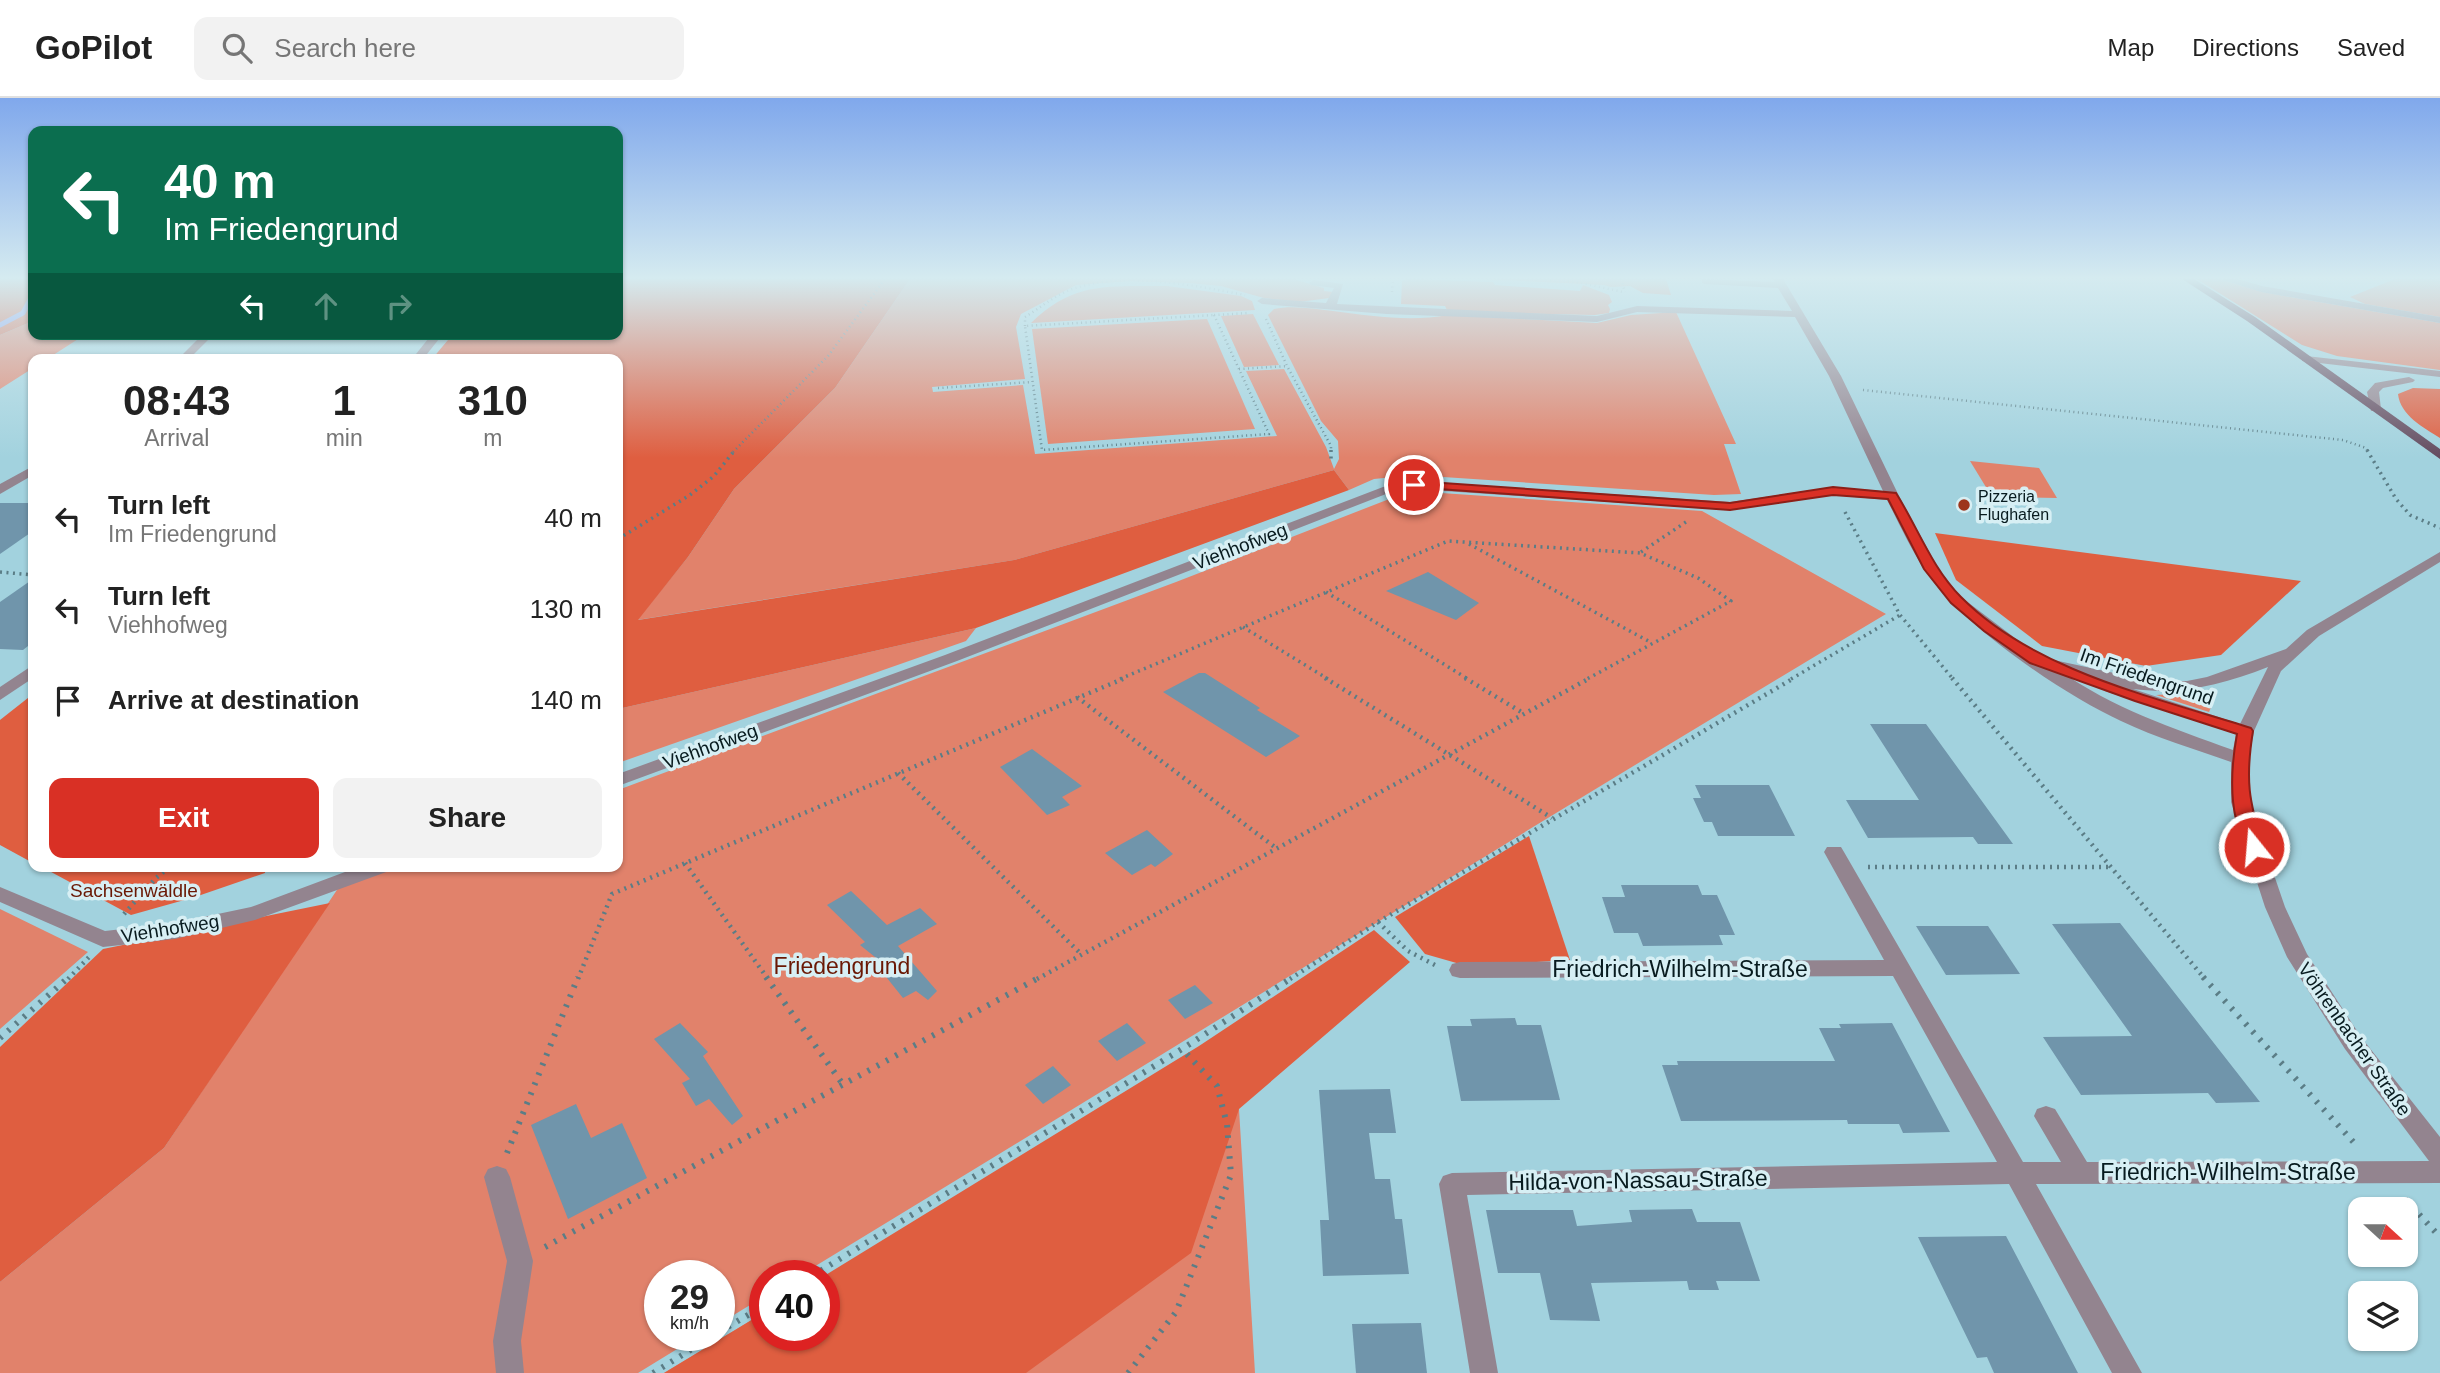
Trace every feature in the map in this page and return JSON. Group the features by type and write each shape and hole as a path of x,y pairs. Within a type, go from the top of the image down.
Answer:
{"main road":[{"path":"2277,338 2440,455"}],"street":[{"name":"Im Friedengrund","path":"1813,338 1841,387 1892,496 1931,569 1956,600 1989,628 2074,689 2129,718 2241,759"},
{"path":"188,354 203,340"},
{"path":"421,354 433,340"},
{"path":"2306,359 2440,374"},
{"path":"2320,369 2440,383"},
{"path":"2375,409 2373,392 2379,385 2409,380"},
{"path":"0,490 28,473"},
{"name":"Viehhofweg","path":"623,778 951,658 1382,491 1414,485 1730,506 1833,491 1892,496"},
{"name":"Vöhrenbacher Straße","path":"2440,556 2313,633 2274,669 2245,731 2241,759 2241,802 2275,907 2298,957 2353,1043 2440,1156"},
{"name":"Im Friedengrund","path":"2035,660 2141,684 2187,686 2233,674 2292,652"},
{"name":"Im Friedengrund","path":"2035,660 2245,731"},
{"path":"0,695 28,674"},
{"path":"1834,852 1855,873 1868,913 2128,1373"},
{"name":"Viehhofweg","path":"0,894 103,939 175,931 255,913 366,872"},
{"name":"Friedrich-Wilhelm-Straße","path":"1460,970 1899,968"},
{"path":"2046,1116 2080,1172"},
{"name":"Friedrich-Wilhelm-Straße","path":"2016,1173 2440,1172"},
{"name":"Hilda-von-Nassau-Straße","path":"1484,1373 1452,1184 2016,1173"},
{"path":"497,1177 520,1261 507,1341 510,1373"}],"path":[{"path":"623,536 690,495 714,476 743,440 828,356 841,338"},
{"path":"1027,338 1042,450 1269,434 1225,338"},
{"path":"1275,338 1287,366 1331,446 1331,461"},
{"path":"1239,369 1287,366"},
{"path":"938,388 1032,382"},
{"path":"1841,387 2343,440 2366,448 2396,499 2410,515 2440,528"},
{"path":"1833,491 1900,615 2172,943 2440,1237"},
{"path":"1640,552 1707,505"},
{"path":"497,1177 612,894 1448,541 1640,552 1698,578 1731,601 842,1083 520,1261"},
{"path":"1466,542 1652,644"},
{"path":"0,572 28,575"},
{"path":"1326,592 1523,714"},
{"path":"838,1260 1182,1049 1378,922 1900,615"},
{"path":"1243,627 1552,818"},
{"path":"1077,698 1276,848"},
{"path":"898,773 1080,954"},
{"path":"685,863 842,1083"},
{"path":"1855,873 2109,867"},
{"path":"0,1038 53,994 94,952 164,872"},
{"path":"1378,922 1417,957 1437,966 1460,970"},
{"path":"1128,1373 1176,1312 1231,1175 1227,1125 1217,1086 1182,1049"},
{"path":"653,1373 689,1351"}],"green space":[{"path":"0,338 77,340 55,354 28,354 28,371 0,389"},
{"path":"869,338 1018,338 1025,379 932,387 933,392 1023,385 1035,454 1277,436 1246,371 1284,369 1326,447 1334,469 1339,459 1338,441 1321,421 1280,338 1688,338 1736,444 1724,444 1741,494 1714,495 1413,475 1374,479 1349,490 1334,470 1014,560 637,620 688,557 734,489 835,388"},
{"path":"869,338 835,388 734,489 688,557 638,620 1014,560 1334,470 1349,490 976,628 623,708 623,354 436,354 448,340"},
{"path":"1033,338 1216,338 1255,429 1048,444"},
{"path":"1231,338 1265,338 1279,365 1244,367"},
{"path":"2292,338 2440,338 2440,370 2337,356 2302,345"},
{"path":"2413,388 2440,389 2440,438 2414,420 2403,408 2398,394"},
{"path":"1970,461 2039,468 2057,498 1992,497"},
{"name":"Friedengrund","path":"1441,493 1702,511 1886,614 825,1260 749,1260 749,1306 735,1314 735,1260 644,1260 644,1351 674,1351 638,1373 0,1373 0,1282 164,1148 349,872 623,872 623,788 1176,582 1397,496"},
{"path":"1935,533 2301,581 2221,655 2146,666 2042,646 1956,580"},
{"path":"976,628 966,641 623,761 623,708"},
{"path":"2217,693 2209,712 2156,695"},
{"name":"Sachsenwäldle","path":"28,698 28,860 0,845 0,720"},
{"path":"1529,836 1570,960 1467,966 1425,954 1395,917"},
{"name":"Sachsenwäldle","path":"51,872 265,872 195,897 131,915"},
{"path":"330,903 164,1148 0,1282 0,1047 103,949"},
{"path":"0,909 88,952 0,1029"},
{"path":"1374,930 1410,962 1239,1109 1191,1253 1026,1373 664,1373 700,1351 735,1351 735,1330 749,1322 749,1351 840,1351 840,1266 1199,1046"},
{"path":"1239,1109 1255,1373 664,1373 700,1351 735,1351 735,1330 749,1322 749,1351 840,1351 840,1270"}],"building":[{"path":"0,503 28,503 28,534 0,554"},
{"path":"1428,572 1479,603 1456,620 1386,591"},
{"path":"28,582 28,646 23,650 0,649 0,602"},
{"path":"1199,673 1205,673 1300,736 1266,757 1163,692"},
{"path":"1870,724 1926,724 2013,844 1978,844 1973,837 1868,838 1846,800 1919,800"},
{"path":"1032,749 1082,786 1062,797 1070,805 1047,815 1000,767"},
{"path":"1695,785 1769,785 1795,836 1718,836 1712,822 1704,822 1693,798 1701,798"},
{"path":"1147,830 1173,854 1155,867 1151,864 1132,875 1105,853"},
{"path":"1621,885 1698,885 1702,895 1717,895 1735,935 1719,935 1723,945 1643,946 1638,933 1614,933 1602,897 1625,897"},
{"path":"851,891 887,925 920,908 937,924 898,946 937,991 928,1000 916,991 903,998 883,973 890,969 860,945 865,942 827,905"},
{"path":"2120,923 2260,1102 2216,1103 2208,1093 2081,1095 2043,1037 2132,1036 2052,924"},
{"path":"1916,926 1988,926 2020,974 1946,975"},
{"path":"1195,985 1213,1003 1185,1019 1168,1000"},
{"path":"1515,1018 1517,1025 1541,1025 1560,1100 1461,1101 1447,1026 1472,1026 1470,1019"},
{"path":"680,1023 708,1052 703,1056 743,1116 732,1125 709,1099 696,1106 682,1083 690,1079 654,1039"},
{"path":"1127,1023 1146,1043 1117,1061 1098,1041"},
{"path":"1892,1023 1950,1132 1903,1133 1899,1124 1848,1124 1847,1120 1681,1121 1662,1065 1678,1065 1677,1061 1835,1061 1819,1028 1841,1028 1839,1024"},
{"path":"1053,1066 1071,1085 1043,1104 1025,1085"},
{"path":"1390,1089 1396,1133 1369,1133 1375,1179 1390,1179 1395,1219 1402,1219 1409,1274 1323,1276 1320,1220 1329,1220 1319,1090"},
{"path":"576,1104 591,1138 622,1123 647,1178 568,1219 531,1125"},
{"path":"1692,1209 1697,1222 1740,1222 1760,1281 1716,1281 1719,1290 1689,1290 1687,1281 1591,1283 1600,1321 1550,1320 1540,1273 1498,1273 1486,1210 1573,1210 1577,1226 1632,1222 1629,1210"},
{"path":"2006,1236 2078,1373 1994,1373 1987,1357 1977,1358 1918,1237"},
{"path":"1421,1323 1427,1373 1356,1373 1352,1324"}],"place":[{"name":"Pizzeria Flughafen","path":"1964,505"}],"route":[{"path":"1414,485 1730,506 1833,491 1892,496 1931,569 1956,600 1989,628 2035,660 2245,731 2241,759 2241,802 2254,847"}]}
